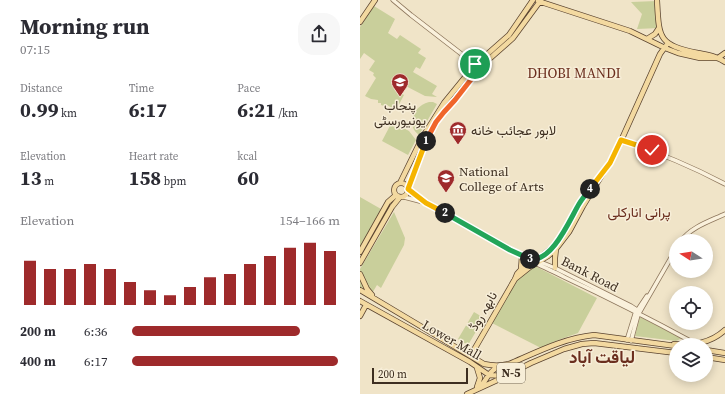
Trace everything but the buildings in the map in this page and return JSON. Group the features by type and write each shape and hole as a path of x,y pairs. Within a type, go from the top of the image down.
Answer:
{"main road":[{"path":"360,22 375,0"},
{"path":"400,196 394,191 395,187 400,183 422,138 444,103 477,66 505,39 537,0 630,31 665,48 700,58 718,58 725,52"},
{"path":"657,0 659,28 662,37 668,43 682,50 718,58 725,62"},
{"path":"647,39 655,34 659,28"},
{"name":"نابھہ روڈ","path":"515,279 534,261 548,256 556,249 568,232 610,163 660,54 668,43"},
{"path":"360,252 388,202 408,194 408,189 426,140 436,122 455,100 477,66"},
{"name":"نابھہ روڈ","path":"471,355 517,274 521,269 541,257 556,244 564,233 579,204 598,177 602,174"},
{"path":"400,183 404,184 408,189"},
{"path":"360,263 392,207 400,196"},
{"path":"555,268 556,249"},
{"path":"521,269 522,256"},
{"path":"360,274 367,289 376,299"},
{"name":"Lower Mall","path":"360,290 484,364 503,366 561,342 578,337 594,335 629,341 669,345"},
{"name":"Lower Mall","path":"360,301 435,342 475,365 489,375 505,376"},
{"path":"360,316 366,305"},
{"path":"713,339 725,330"},
{"name":"N-5","path":"505,376 530,363 564,349 582,344 594,343 669,352"},
{"path":"656,343 669,343"},
{"path":"713,351 725,353"},
{"path":"713,358 725,360"},
{"path":"484,364 488,369 489,375"},
{"path":"475,365 480,375 477,389"},
{"path":"477,389 495,368 503,366"},
{"path":"467,394 496,382 505,376"}],"street":[{"path":"393,0 477,66"},
{"path":"621,140 676,160 725,184"},
{"name":"Bank Road","path":"408,189 426,203 522,256 637,312"},
{"name":"Bank Road","path":"400,196 426,203"},
{"path":"689,234 698,227 725,214"},
{"name":"Bank Road","path":"534,261 555,268 686,338"},
{"path":"629,341 637,312 669,261"}],"green space":[{"path":"657,1 659,28 637,29 642,14 631,2"},
{"path":"374,6 395,19 388,33 397,39 400,35 421,49 418,53 426,58 420,69 416,67 413,72 437,86 432,94 437,97 425,96 398,82 394,89 404,95 396,110 385,104 384,106 381,105 381,103 378,103 378,100 365,96 376,78 373,75 374,73 369,70 375,61 364,53 360,59 360,27"},
{"path":"429,102 437,104 419,135 412,126 413,116 419,107"},
{"path":"392,122 409,131 416,140 408,155 382,141"},
{"path":"360,197 381,209 360,247"},
{"path":"394,212 405,238 404,245 381,288 377,285 371,295 360,288 360,269"},
{"path":"535,266 597,298 578,333 541,348 490,322 517,280"},
{"path":"474,312 484,318 468,345 458,339"},
{"path":"640,317 682,338 669,338 669,340 635,336"}],"place":[{"name":"پنجاب یونیورسٹی","path":"400,97"},
{"name":"لاہور عجائب خانه","path":"458,145"},
{"name":"National College of Arts","path":"446,193"}],"district":[{"name":"DHOBI MANDI","path":"574,73"},
{"name":"پرانی انارکلی","path":"639,212"},
{"name":"لیاقت آباد","path":"602,357"}],"route":[{"path":"475,64 480,68 436,122 426,140 416,171 408,189 426,203 468,225 510,250 529,259 535,260 541,257 556,244 564,233 579,204 610,163 621,140 652,150"}]}
